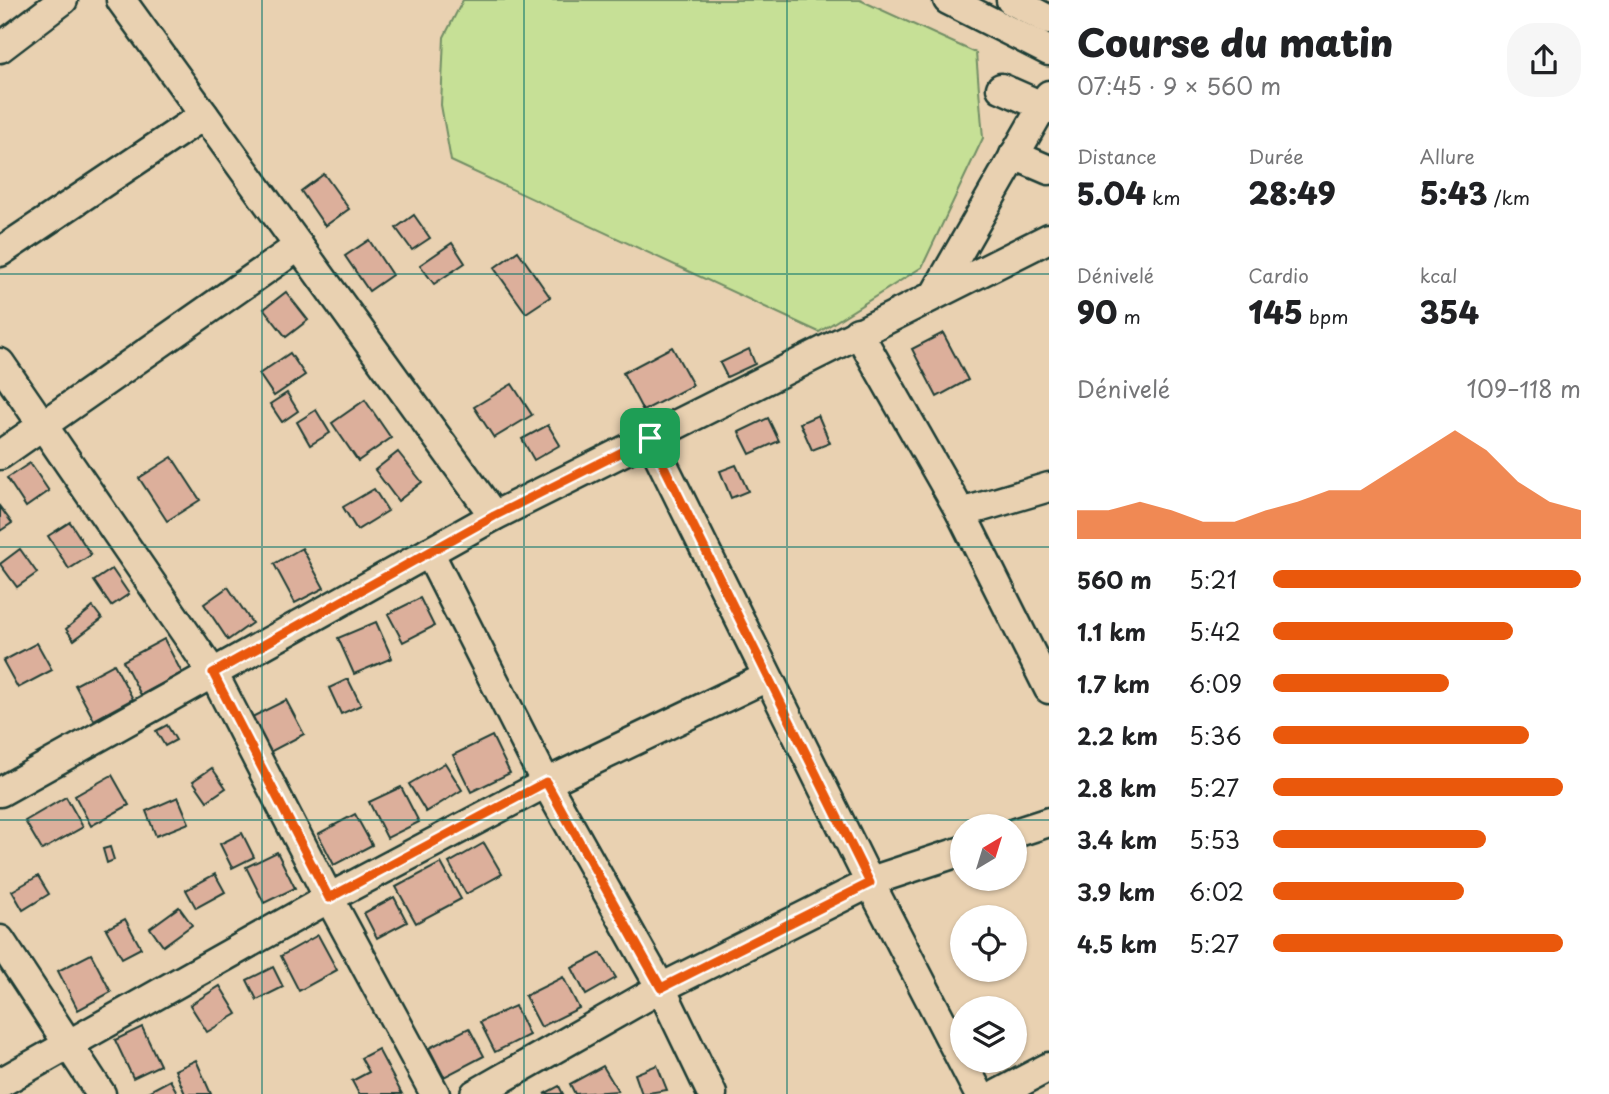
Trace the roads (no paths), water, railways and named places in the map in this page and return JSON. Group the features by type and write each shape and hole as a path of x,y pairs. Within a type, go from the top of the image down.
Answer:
{"street":[{"path":"0,48 63,0"},
{"path":"121,0 494,516"},
{"path":"948,0 1049,51"},
{"path":"1011,0 1049,19"},
{"path":"935,294 1014,155 1044,114 1001,88"},
{"path":"0,252 204,115"},
{"path":"1014,155 1049,170"},
{"path":"0,792 494,516 1049,238"},
{"path":"0,455 299,246"},
{"path":"858,332 961,513 1049,689"},
{"path":"0,363 213,673 329,898 435,1094"},
{"path":"650,438 870,883 979,1094"},
{"path":"961,513 1049,487"},
{"path":"429,552 546,782 661,988 712,1094"},
{"path":"0,1083 69,1047 329,898 546,782 767,677"},
{"path":"1027,829 1049,822"},
{"path":"475,1094 661,988 870,883 950,855"},
{"path":"0,940 101,1094"},
{"path":"998,1094 1049,1067"}]}
